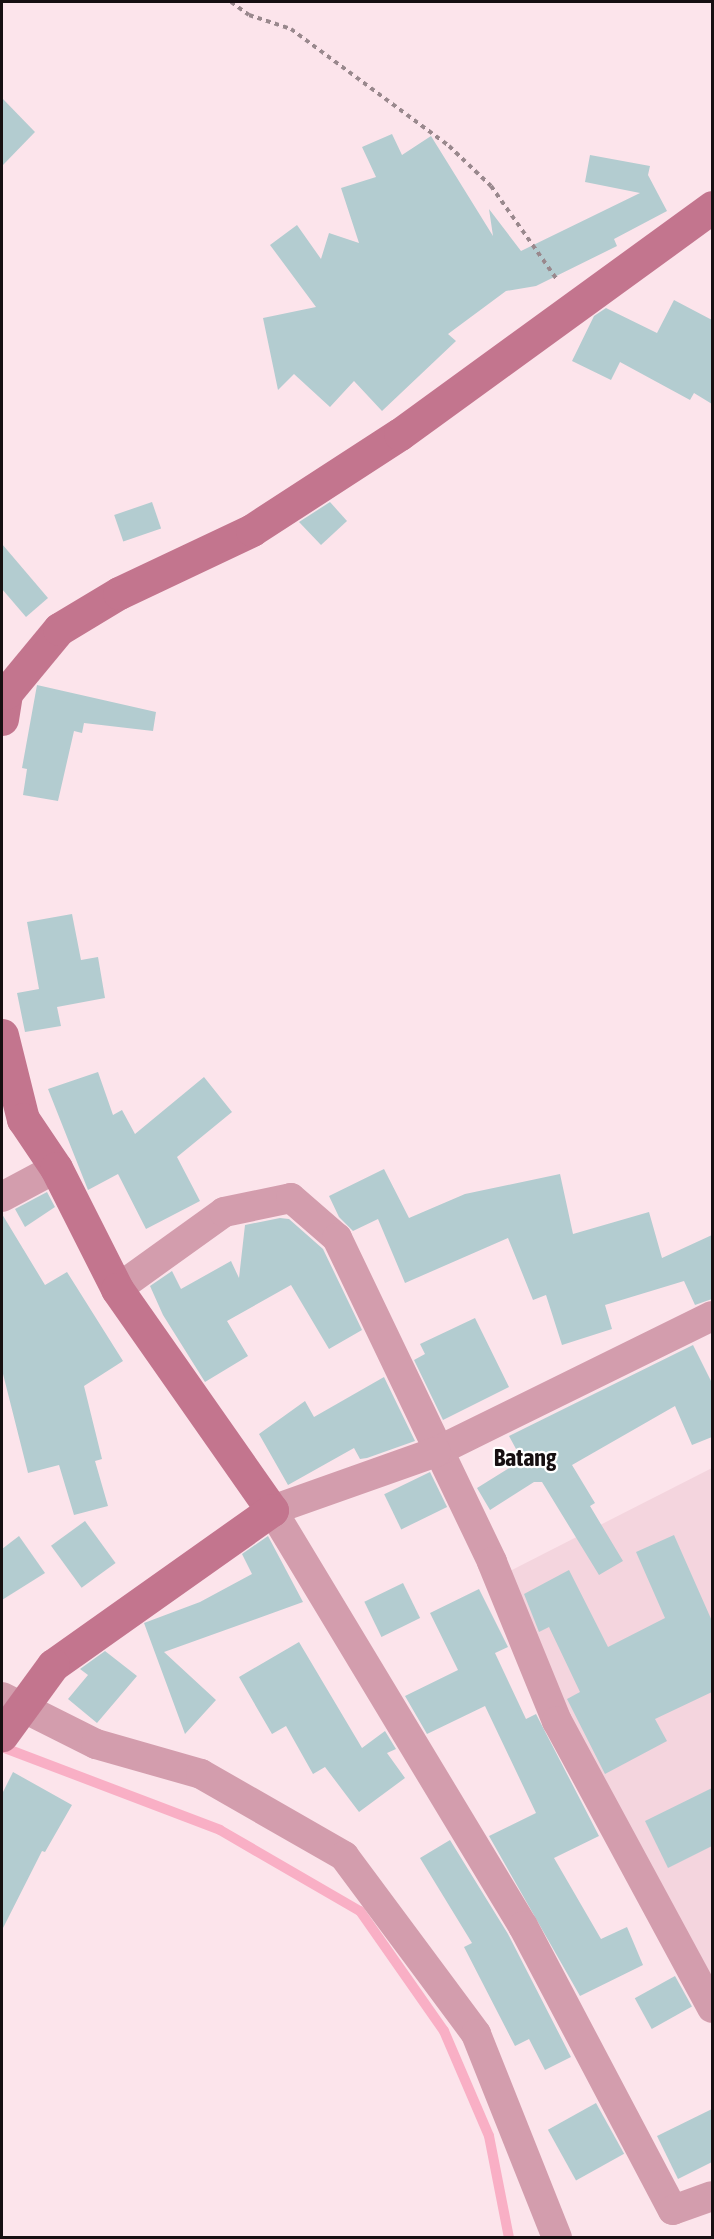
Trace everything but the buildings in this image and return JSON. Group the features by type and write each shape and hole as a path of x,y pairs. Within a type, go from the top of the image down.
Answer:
{"street":[{"path":"2,708 6,693 59,629 119,593 252,530 400,434 712,207"},
{"path":"2,1035 22,1119 56,1168 117,1289 272,1510 523,1926 673,2210 712,2196"},
{"path":"2,1197 56,1168"},
{"path":"117,1289 224,1212 291,1198 336,1238 436,1452 492,1562 557,1721 712,2008"},
{"path":"557,2238 476,2034 344,1856 201,1774 96,1744 8,1715 53,1665 272,1510 436,1452 712,1316"}],"path":[{"path":"231,2 249,15 291,29 449,146 491,186 576,306"}],"shaded area":[{"path":"712,1468 712,2007 496,1578"}],"waterway":[{"path":"2,1747 220,1830 360,1911 444,2031 489,2136 509,2238"}],"district":[{"name":"Batang","path":"525,1458"}]}
